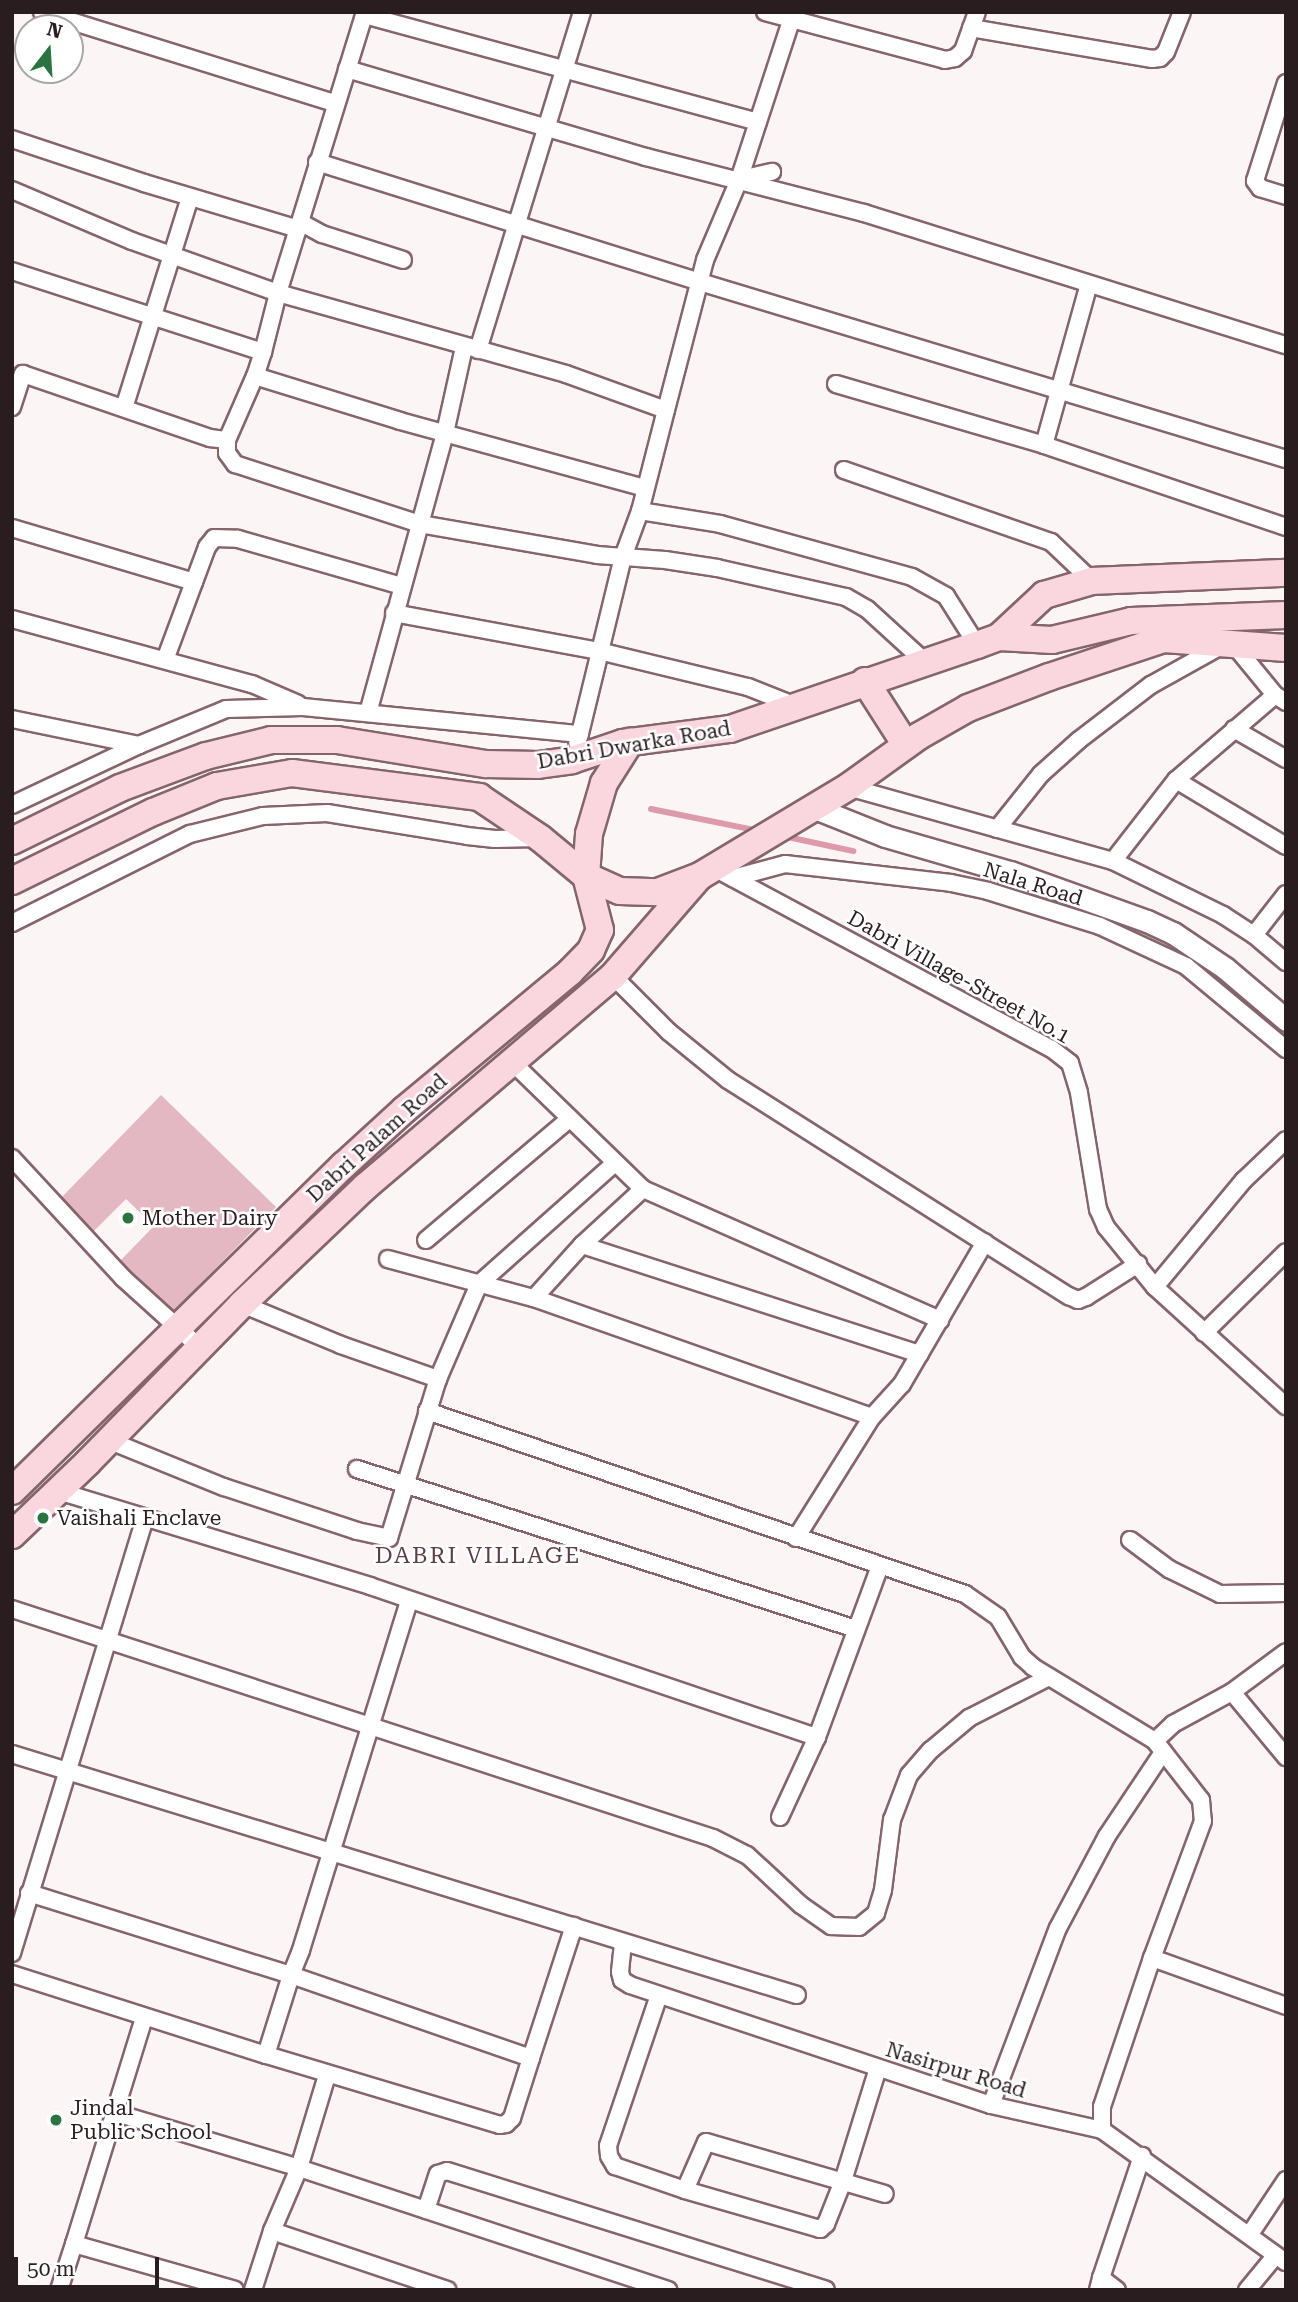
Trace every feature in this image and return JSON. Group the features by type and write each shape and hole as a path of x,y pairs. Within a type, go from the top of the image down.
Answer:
{"main road":[{"name":"Dabri Dwarka Road","path":"12,841 120,788 206,756 271,740 337,740 486,764 538,765 572,760 630,742 730,729 988,641 1044,595 1092,581 1286,573"},
{"path":"988,641 1052,640 1131,621 1286,615"},
{"path":"12,881 153,812 217,786 292,772 479,797 540,838 586,876 620,891 658,892 718,871 848,787 906,745 968,708 1049,677 1164,639 1286,648"},
{"path":"865,681 906,745"},
{"name":"Dabri Palam Road","path":"12,1491 178,1326 404,1110 570,972 591,950 600,930 586,876 589,834 604,783 630,742"},
{"name":"Dabri Palam Road","path":"12,1535 242,1304 365,1187 613,976 718,871"}],"street":[{"path":"42,12 334,103"},
{"path":"368,713 445,433 471,348 516,223 582,12"},
{"path":"765,12 793,17 945,60 955,58 963,51 974,20 1152,59 1160,58 1166,52 1182,12"},
{"path":"758,122 361,13 347,69 334,103 256,376 227,440 227,453 235,464 420,524 623,557 665,559 846,597 867,609 925,662"},
{"path":"572,760 623,557 640,511 700,282 739,180 793,17"},
{"path":"347,69 695,171 739,180 965,243 1286,345"},
{"path":"1286,83 1255,181 1260,188 1286,196"},
{"path":"12,139 190,197 299,226 403,260"},
{"path":"317,162 700,282 1286,459"},
{"path":"739,180 772,172"},
{"path":"12,190 172,255 278,293 566,374 666,410"},
{"path":"124,408 190,197"},
{"path":"12,271 262,352"},
{"path":"1044,445 1089,284"},
{"path":"12,407 18,373 210,438 227,440"},
{"path":"256,376 445,433 645,488"},
{"path":"836,384 1044,445 1286,527"},
{"path":"844,470 1051,542 1092,581"},
{"path":"640,511 720,524 912,578 946,596 988,641"},
{"path":"12,528 194,582"},
{"path":"165,660 206,547 215,538 224,537 402,586"},
{"path":"394,612 599,651 748,687 796,706"},
{"path":"12,619 252,684 303,707"},
{"path":"997,829 1041,774 1079,740 1152,685 1229,645 1280,698 1234,729 1176,780 1113,861"},
{"path":"12,805 139,745 226,709 303,707 580,734"},
{"path":"12,719 139,745"},
{"path":"1234,729 1286,759"},
{"path":"1176,780 1286,846"},
{"path":"848,787 1113,861 1223,915 1254,935 1286,962"},
{"path":"810,811 1010,872 1147,921 1173,933 1225,968 1286,1020"},
{"path":"12,923 139,857 190,834 263,816 327,813 467,836 495,839 540,838"},
{"name":"Nala Road","path":"718,871 785,864 950,883 988,891 1100,926 1186,967 1286,1049"},
{"name":"Dabri Village-Street No.1","path":"718,871 1052,1049 1070,1063 1079,1093 1098,1209 1107,1227 1155,1287 1286,1406"},
{"path":"1254,935 1286,894"},
{"path":"613,976 669,1032 728,1080 1078,1300 1138,1264"},
{"path":"512,1062 643,1189 940,1320"},
{"path":"426,1240 569,1119"},
{"path":"1155,1287 1244,1181 1286,1140"},
{"path":"12,1158 123,1278 199,1347"},
{"path":"108,1440 224,1487 348,1528 389,1538 438,1379 479,1284 615,1163"},
{"path":"534,1298 582,1245 643,1189"},
{"path":"796,1538 872,1417 902,1384 985,1242"},
{"path":"582,1245 920,1354"},
{"path":"1204,1333 1286,1252"},
{"path":"388,1259 534,1298 872,1417"},
{"path":"242,1304 341,1345 438,1379"},
{"path":"427,1411 965,1594 998,1617 1022,1657 1159,1747 1200,1800 1203,1821 1152,1958 1102,2107 1102,2130"},
{"path":"357,1469 856,1629"},
{"path":"58,1491 409,1601 817,1737"},
{"path":"12,1953 145,1518"},
{"path":"1130,1540 1169,1569 1220,1594 1286,1593"},
{"path":"780,1817 817,1737 880,1566"},
{"path":"266,2055 409,1601"},
{"path":"12,1609 368,1727 565,1787 722,1842 747,1856 801,1905 831,1926 859,1927 876,1913 883,1890 892,1820 909,1775 931,1750 970,1718 1049,1677"},
{"path":"991,2105 1058,1928 1107,1836 1173,1724 1232,1692 1286,1652"},
{"path":"1232,1692 1286,1757"},
{"path":"12,1754 797,1995"},
{"path":"29,1893 291,1975 531,2058"},
{"path":"12,1974 327,2075 500,2125 512,2118 574,1927"},
{"name":"Nasirpur Road","path":"623,1943 620,1972 622,1980 659,1995 991,2105 1102,2130 1142,2156 1281,2258"},
{"path":"1152,1958 1286,2006"},
{"path":"659,1995 608,2146 609,2156 615,2166 685,2190 820,2229 826,2224 843,2182 878,2067"},
{"path":"59,2290 144,2018"},
{"path":"253,2290 272,2231 299,2168 327,2075"},
{"path":"116,2113 299,2168 668,2290"},
{"path":"685,2190 706,2142 885,2194"},
{"path":"1117,2290 1100,2284 1142,2156"},
{"path":"426,2210 438,2174 447,2171 826,2290"},
{"path":"1250,2234 1286,2180"},
{"path":"272,2231 447,2290"},
{"path":"74,2244 234,2290"},
{"path":"1247,2290 1281,2258"}],"shaded area":[{"path":"161,1095 276,1207 172,1313 119,1262 154,1226 126,1199 93,1232 60,1199"}],"waterway":[{"path":"651,809 759,831"},
{"path":"783,836 853,851"}],"place":[{"name":"Mother Dairy","path":"128,1218"},
{"name":"Vaishali Enclave","path":"43,1518"},
{"name":"Jindal Public School","path":"56,2120"}],"district":[{"name":"DABRI VILLAGE","path":"478,1556"}]}
